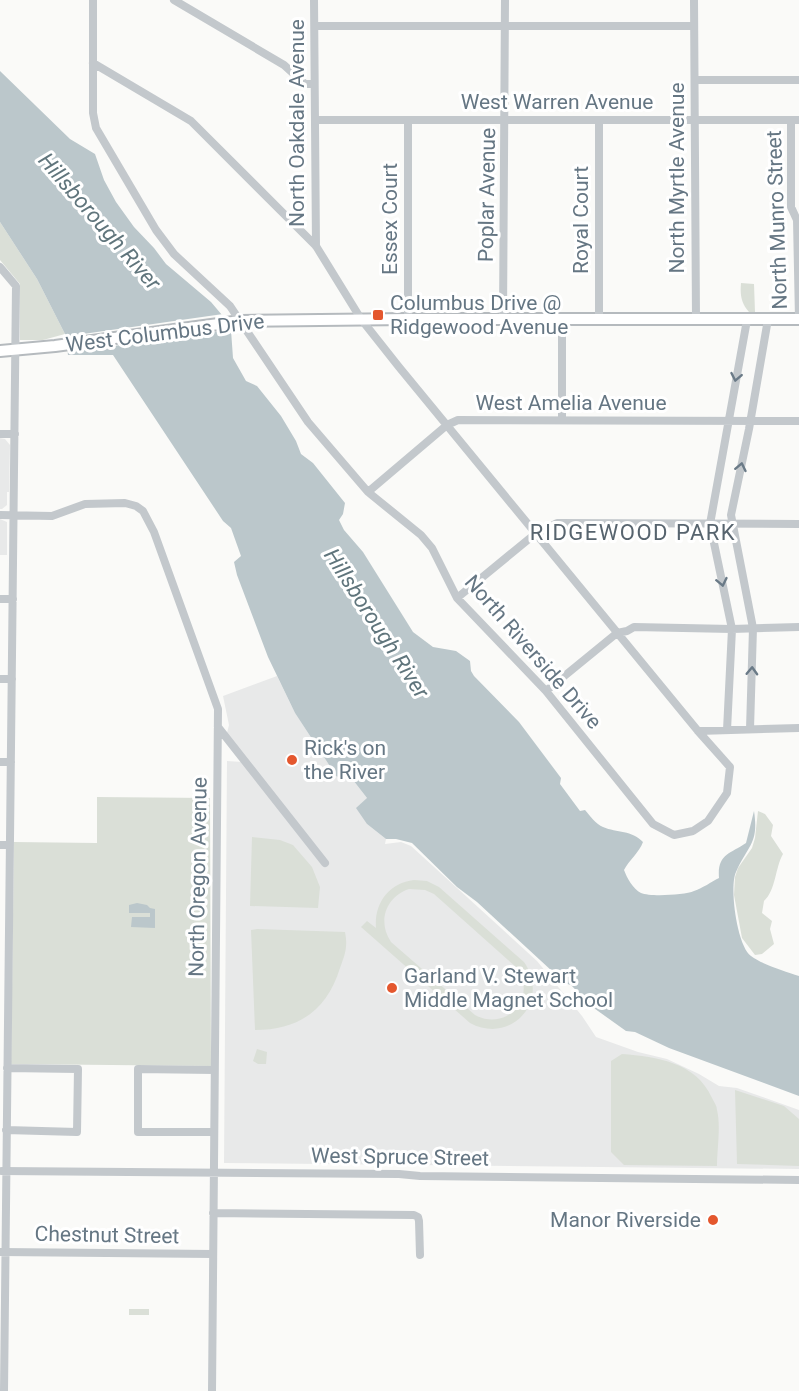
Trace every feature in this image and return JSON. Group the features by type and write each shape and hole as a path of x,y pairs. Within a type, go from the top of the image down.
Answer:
{"main road":[{"name":"West Columbus Drive","path":"0,351 16,351 235,322 361,319 799,319"}],"street":[{"path":"93,0 93,63 191,121 316,246 361,319 698,731 799,728"},
{"path":"174,0 284,65 305,84 314,84"},
{"name":"North Oakdale Avenue","path":"314,0 316,246"},
{"name":"Poplar Avenue","path":"503,319 505,0"},
{"name":"North Myrtle Avenue","path":"694,0 696,319"},
{"path":"315,26 694,26"},
{"name":"North Riverside Drive","path":"93,63 93,113 96,128 156,230 174,254 230,306 235,322 308,422 368,492 421,535 432,548 457,598 546,691 653,824 674,836 693,831 708,821 727,793 730,767 698,731"},
{"path":"695,80 799,80"},
{"name":"West Warren Avenue","path":"315,120 795,120"},
{"name":"Essex Court","path":"408,120 408,319"},
{"name":"Royal Court","path":"598,120 599,319"},
{"name":"North Munro Street","path":"795,120 791,207 798,220 799,319"},
{"path":"0,267 16,286 10,845 4,925 7,1068 3,1087 6,1130 3,1171 4,1391"},
{"path":"562,319 562,420"},
{"path":"750,729 753,628 731,514 751,421 768,319"},
{"path":"727,730 732,629 710,524 747,320"},
{"name":"West Amelia Avenue","path":"368,492 447,425 458,420 799,421"},
{"path":"0,434 15,434"},
{"name":"North Oregon Avenue","path":"0,515 52,516 92,503 125,503 136,506 142,511 154,532 215,696 218,728 212,1391"},
{"path":"457,598 535,534 557,523 799,524"},
{"path":"0,599 13,599"},
{"path":"546,691 617,633 634,627 732,629 799,627"},
{"path":"0,679 12,679"},
{"path":"218,728 325,863"},
{"path":"0,762 11,762"},
{"path":"0,845 10,845"},
{"path":"6,1130 77,1132 78,1069 7,1068"},
{"path":"213,1132 138,1132 138,1069 214,1070"},
{"name":"West Spruce Street","path":"3,1171 799,1180"},
{"path":"213,1213 414,1215 419,1221 420,1255"},
{"name":"Chestnut Street","path":"3,1252 213,1254"}],"shaded area":[{"path":"0,222 37,279 65,334 43,340 20,340 20,284 0,260"},
{"path":"741,283 754,284 755,312 749,312 744,305"},
{"path":"0,438 5,439 10,445 9,492 7,492 7,505 2,509 0,509"},
{"path":"0,519 7,522 7,555 0,555"},
{"name":"Garland V. Stewart Middle Magnet School","path":"277,676 295,713 337,777 346,771 367,798 367,824 386,839 385,844 401,842 411,846 537,961 582,1016 596,1037 638,1052 667,1059 719,1086 737,1088 799,1110 799,1169 224,1163 227,761 242,762 227,733 229,725 223,696"},
{"path":"97,797 210,798 211,1066 11,1064 14,842 97,843"},
{"path":"758,811 765,814 773,825 771,836 783,854 771,891 764,901 762,913 772,921 770,929 774,944 762,954 755,955 742,938 734,895 738,868 752,848 755,838"},
{"path":"252,837 280,840 293,845 312,867 320,887 318,908 250,906"},
{"path":"427,881 439,887 524,962 531,977 533,991 530,1004 512,1024 500,1028 485,1028 470,1023 361,927 367,921 376,928 378,910 385,896 397,885 405,882","holes":["409,889 425,890 434,894 517,968 524,990 516,1009 507,1016 487,1019 475,1015 391,942 384,918 390,904 401,893"]},
{"path":"251,930 345,932 346,942 345,954 334,983 319,1006 309,1015 285,1026 255,1030"},
{"path":"257,1049 267,1052 266,1064 253,1061"},
{"path":"622,1054 649,1057 674,1064 696,1076 705,1086 716,1106 718,1116 717,1166 624,1165 611,1152 611,1061"},
{"path":"735,1090 784,1106 799,1119 799,1166 737,1164"},
{"path":"129,1309 149,1309 149,1315 129,1315"}],"water":[{"name":"Hillsborough River","path":"0,71 70,139 95,154 104,180 134,227 166,264 211,302 222,315 231,330 233,358 246,381 257,386 281,416 301,454 313,463 345,503 339,520 344,530 363,552 413,632 433,647 456,651 470,661 474,676 519,722 561,778 560,784 580,811 585,810 603,827 629,834 643,842 624,870 635,889 652,895 683,894 697,890 719,878 722,859 746,843 754,811 754,838 734,880 734,903 738,929 746,950 751,956 799,976 799,1096 669,1048 635,1032 626,1031 591,1006 571,985 560,982 553,972 477,902 457,887 412,843 386,839 367,824 356,808 367,798 346,771 337,777 295,713 268,657 237,575 234,562 241,556 231,528 223,521 113,355 68,355 65,334 37,279 0,222"},
{"path":"137,903 155,909 155,928 131,927 132,917 150,917 150,913 129,913 129,905"}],"pier":[{"path":"223,314 234,329 64,353 62,337"}],"place":[{"name":"Columbus Drive @ Ridgewood Avenue","path":"378,315"},
{"name":"Rick's on the River","path":"292,760"},
{"name":"Garland V. Stewart Middle Magnet School","path":"392,988"},
{"name":"Manor Riverside","path":"713,1220"}],"district":[{"name":"RIDGEWOOD PARK","path":"633,532"}]}
